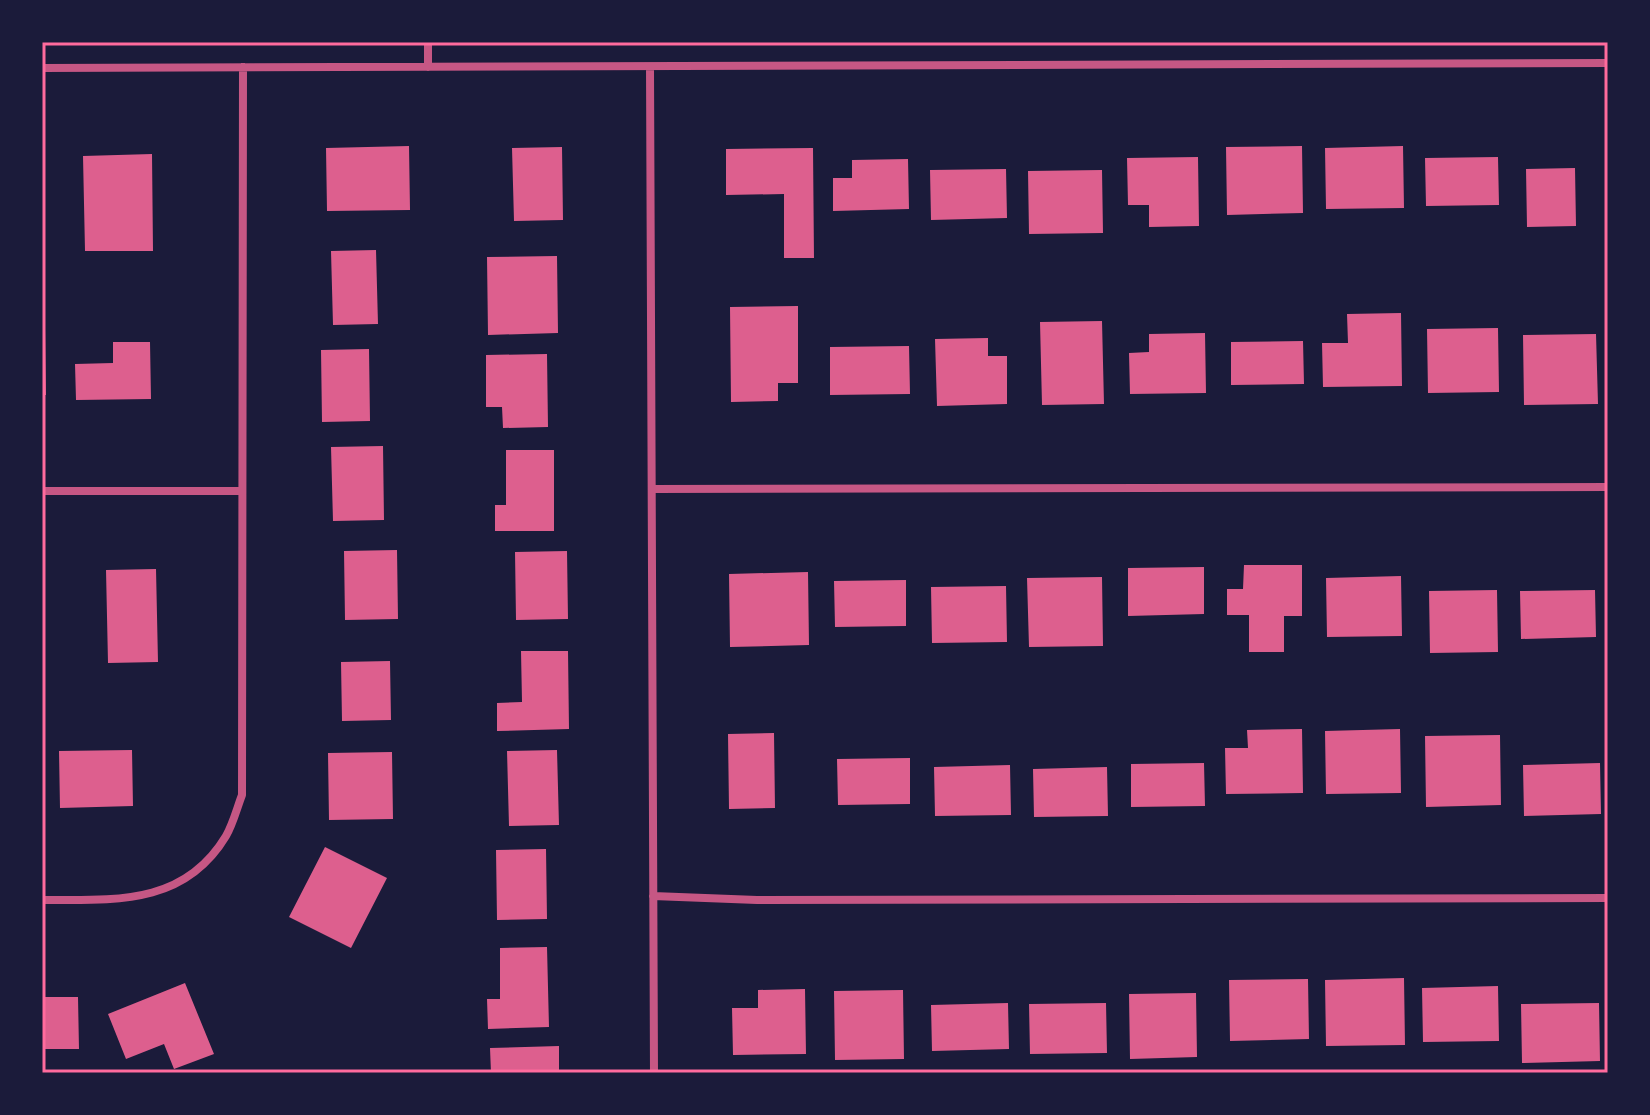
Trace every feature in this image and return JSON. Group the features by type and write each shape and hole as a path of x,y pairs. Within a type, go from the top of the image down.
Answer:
{"street":[{"path":"428,42 428,67"},
{"path":"42,68 1608,63"},
{"path":"42,900 126,900 176,886 208,861 228,834 242,795 243,67"},
{"path":"650,67 654,1073"},
{"path":"652,489 1608,487"},
{"path":"42,491 242,491"},
{"path":"653,896 757,900 1608,898"}],"building":[{"path":"409,146 410,210 327,211 326,148"},
{"path":"1302,146 1303,213 1227,215 1226,147"},
{"path":"1403,146 1404,208 1326,209 1325,148"},
{"path":"562,147 563,220 514,221 512,148"},
{"path":"813,148 814,258 784,258 784,194 726,195 726,149"},
{"path":"152,154 153,251 85,251 83,156"},
{"path":"1198,157 1199,226 1149,227 1149,205 1128,205 1127,158"},
{"path":"1498,157 1499,205 1426,206 1425,158"},
{"path":"908,159 909,209 833,211 833,178 852,178 852,160"},
{"path":"1575,168 1576,226 1527,227 1526,169"},
{"path":"1006,169 1007,218 931,220 930,170"},
{"path":"1102,170 1103,233 1029,234 1028,171"},
{"path":"376,250 378,324 333,325 331,251"},
{"path":"557,256 558,333 488,335 487,257"},
{"path":"798,306 798,383 778,383 778,401 731,402 730,307"},
{"path":"1401,313 1402,386 1323,387 1322,343 1348,343 1347,314"},
{"path":"1102,321 1104,404 1042,405 1040,322"},
{"path":"1498,328 1499,392 1428,393 1427,329"},
{"path":"42,329 45,329 46,395 42,395"},
{"path":"1205,333 1206,393 1130,394 1129,353 1149,352 1149,334"},
{"path":"1596,334 1598,404 1524,405 1523,335"},
{"path":"988,338 988,356 1007,356 1007,404 937,406 935,339"},
{"path":"1303,341 1304,384 1231,385 1231,342"},
{"path":"113,342 150,342 151,399 76,400 75,364 113,363"},
{"path":"909,346 910,394 830,395 830,347"},
{"path":"369,349 370,421 322,422 321,350"},
{"path":"547,354 548,427 503,428 502,407 486,407 486,355"},
{"path":"383,446 384,520 333,521 331,447"},
{"path":"506,450 554,450 554,531 495,531 495,505 506,505"},
{"path":"397,550 398,619 345,620 344,551"},
{"path":"567,551 568,619 516,620 515,552"},
{"path":"1244,565 1302,565 1302,616 1284,616 1284,652 1249,652 1249,615 1227,615 1227,589 1243,589"},
{"path":"1204,567 1204,614 1128,616 1128,568"},
{"path":"156,569 158,662 108,663 106,570"},
{"path":"808,572 809,645 730,647 729,574"},
{"path":"1401,576 1402,636 1327,637 1326,578"},
{"path":"1102,577 1103,646 1029,647 1027,578"},
{"path":"906,580 906,626 835,627 834,581"},
{"path":"1006,586 1007,642 932,643 931,587"},
{"path":"1497,590 1498,652 1430,653 1429,591"},
{"path":"1595,590 1596,637 1521,639 1520,591"},
{"path":"521,651 568,651 569,729 497,731 497,703 522,702"},
{"path":"390,661 391,720 342,721 341,662"},
{"path":"1302,729 1303,793 1226,794 1225,748 1248,748 1247,730"},
{"path":"1400,729 1401,793 1326,794 1325,731"},
{"path":"774,733 775,808 729,809 728,734"},
{"path":"1500,735 1501,805 1426,807 1425,736"},
{"path":"132,750 133,806 60,808 59,751"},
{"path":"557,750 559,825 509,826 507,751"},
{"path":"392,752 393,819 329,820 328,753"},
{"path":"910,758 910,804 838,805 837,759"},
{"path":"1204,763 1205,806 1131,807 1131,764"},
{"path":"1600,763 1601,814 1524,816 1523,765"},
{"path":"1010,765 1011,815 935,816 934,767"},
{"path":"1107,767 1108,816 1034,817 1033,769"},
{"path":"325,847 387,878 351,948 289,917"},
{"path":"546,849 547,919 497,920 496,850"},
{"path":"547,947 549,1027 488,1029 487,999 500,999 500,948"},
{"path":"1404,978 1405,1045 1326,1046 1325,980"},
{"path":"1308,979 1309,1039 1230,1041 1229,980"},
{"path":"185,983 214,1054 174,1069 164,1044 126,1059 108,1014"},
{"path":"1498,986 1499,1041 1423,1042 1422,988"},
{"path":"805,989 806,1054 733,1055 732,1008 758,1008 758,990"},
{"path":"903,990 904,1059 835,1060 834,991"},
{"path":"1196,993 1197,1057 1130,1059 1129,994"},
{"path":"42,997 78,997 79,1049 42,1049"},
{"path":"1008,1003 1009,1049 932,1051 931,1005"},
{"path":"1106,1003 1107,1053 1030,1054 1029,1004"},
{"path":"1599,1003 1600,1061 1522,1063 1521,1004"},
{"path":"559,1046 559,1073 491,1073 490,1048"}]}
